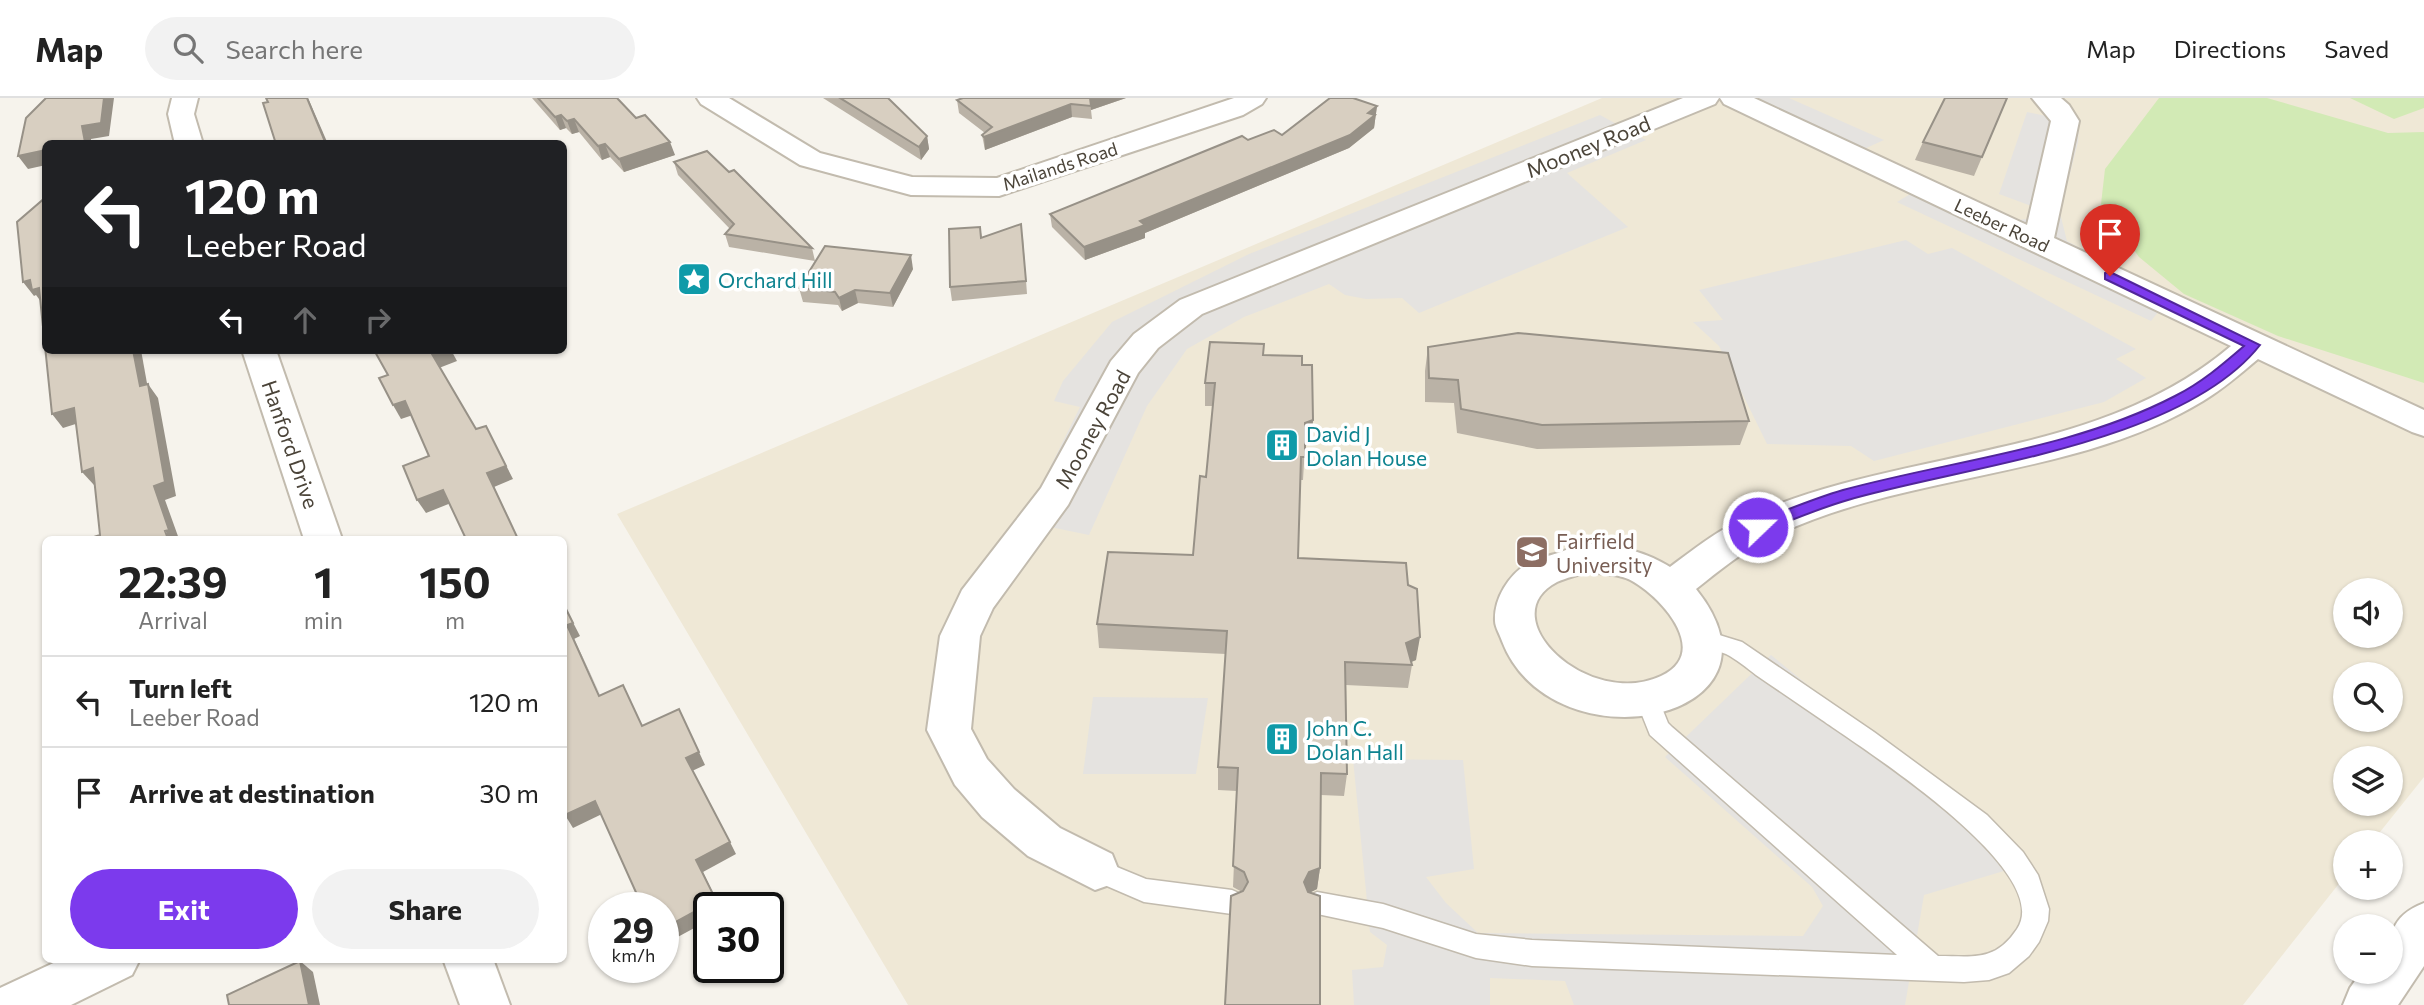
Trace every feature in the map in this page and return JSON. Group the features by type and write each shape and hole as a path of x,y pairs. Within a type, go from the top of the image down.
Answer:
{"street":[{"path":"185,98 181,114 188,140"},
{"name":"Mailands Road","path":"710,98 810,159 911,186 999,187 1234,109 1253,98"},
{"name":"Mooney Road","path":"1095,869 1044,842 998,803 971,772 949,730 960,636 976,601 1055,496 1123,369 1146,341 1191,307 1706,98"},
{"name":"Leeber Road","path":"1733,98 2424,424"},
{"path":"2038,242 2065,121 2060,111 2045,98"},
{"path":"1671,587 1726,545 1758,527 1801,510 1844,495 2043,448 2129,422 2181,399 2219,375 2253,345"},
{"name":"Hanford Drive","path":"260,354 323,536"},
{"path":"1587,558 1617,561 1646,571 1671,587 1687,603 1698,621 1703,639 1700,660 1690,678 1672,692 1648,700 1616,701 1583,694 1554,679 1531,659 1517,636 1514,612 1521,591 1536,574 1559,563 1587,558"},
{"path":"2368,1005 2424,925"},
{"path":"18,1005 107,963"},
{"path":"469,963 485,1005"}],"lane":[{"path":"1317,904 1383,916 1476,946 1532,953 1933,969 1992,968 2011,960 2036,923 2035,900 2018,867 1995,838 1919,777 1734,648 1703,639"},
{"path":"1648,700 1658,727 1664,734 1933,969"},
{"path":"1095,869 1144,890 1232,902"}],"shaded area":[{"name":"Fairfield University","path":"1602,98 2424,98 2424,777 2403,803 2403,746 2333,746 2333,816 2393,816 2382,830 2333,830 2333,891 2243,1005 908,1005 617,514"},
{"path":"1720,98 1789,98 1884,140 1844,158"},
{"path":"2027,112 2079,123 2078,142 2060,213 2067,241 2171,296 2151,321 1897,202 1930,182 2017,220 2028,219 2034,207 1999,194"},
{"path":"1600,115 1646,140 1567,173 1628,227 1419,313 1402,298 1366,299 1345,295 1329,284 1244,317 1187,349 1147,406 1089,535 1021,521 1080,407 1054,401 1063,381 1112,322 1249,254"},
{"path":"1906,240 1928,254 1952,248 2136,349 2116,359 2146,378 2104,402 1874,461 1851,446 1767,444 1719,346 1693,322 1723,320 1699,290"},
{"path":"1771,655 2027,864 1924,895 1905,1005 1574,1005 1565,981 1490,978 1490,1005 1354,1005 1352,970 1383,967 1387,945 1370,932 1353,759 1463,760 1474,869 1426,877 1446,903 1478,933 1803,936 1823,906 1812,887 1665,757"},
{"path":"1093,697 1208,698 1196,774 1083,774"}],"green space":[{"path":"2159,98 2267,98 2388,133 2424,132 2424,383 2278,336 2184,294 2139,257 2101,204 2105,169"},
{"path":"2350,98 2424,98 2424,108 2394,119"}],"building":[{"path":"46,98 104,98 101,123 82,126 85,140 42,140 42,151 18,156 26,118"},
{"path":"266,98 307,98 324,140 275,140 263,103 268,102"},
{"path":"538,98 617,98 636,118 645,115 670,142 619,159 605,144 598,146 574,119 567,121 561,115 555,117"},
{"path":"840,98 888,98 927,136 919,147"},
{"path":"1090,98 1091,106 1071,104 984,137 982,135 992,127 957,100"},
{"path":"1330,98 1353,98 1377,106 1368,113 1375,115 1350,135 1140,221 1145,225 1084,247 1050,214 1242,136 1248,140 1274,130 1282,135"},
{"path":"1945,98 2007,98 1982,157 1923,142"},
{"path":"707,151 729,172 734,170 812,248 725,234 734,224 674,162"},
{"path":"42,200 42,317 39,288 32,290 30,280 23,282 17,222"},
{"path":"1021,224 1026,281 950,287 949,229 980,227 981,238"},
{"path":"825,246 911,255 890,293 855,290 839,298 835,292 799,288"},
{"path":"1518,333 1728,353 1749,421 1542,425 1461,409 1458,380 1429,378 1428,347"},
{"name":"John C. Dolan Hall","path":"1210,342 1264,344 1263,355 1302,356 1302,365 1312,365 1313,420 1305,423 1305,457 1301,457 1298,558 1406,563 1408,585 1417,589 1420,637 1406,643 1412,665 1345,662 1347,774 1321,773 1320,868 1309,872 1304,882 1308,892 1320,896 1320,1005 1225,1005 1231,896 1243,891 1248,882 1244,872 1233,866 1238,768 1218,767 1227,631 1097,624 1108,552 1193,555 1200,476 1206,477 1215,383 1205,383"},
{"path":"46,354 134,354 140,386 148,384 165,482 154,486 169,530 165,531 167,536 97,536 100,535 93,468 82,472 74,408 52,414"},
{"path":"376,354 432,354 476,429 486,426 506,466 487,473 517,536 465,536 443,490 417,500 403,466 429,456 405,401 393,405 379,378 388,375"},
{"path":"567,611 573,623 567,625"},
{"path":"567,625 599,696 623,685 642,726 679,709 699,752 686,758 730,842 696,860 712,892 693,892 693,913 679,920 679,892 636,892 595,801 567,814"},
{"path":"300,963 309,1005 229,1005 227,995"}],"place":[{"name":"Orchard Hill","path":"694,279"},
{"name":"David J Dolan House","path":"1282,445"},
{"name":"Fairfield University","path":"1532,552"},
{"name":"John C. Dolan Hall","path":"1282,739"}],"route":[{"path":"1758,527 1844,495 2043,448 2129,422 2181,399 2219,375 2253,345 2110,276"}]}
